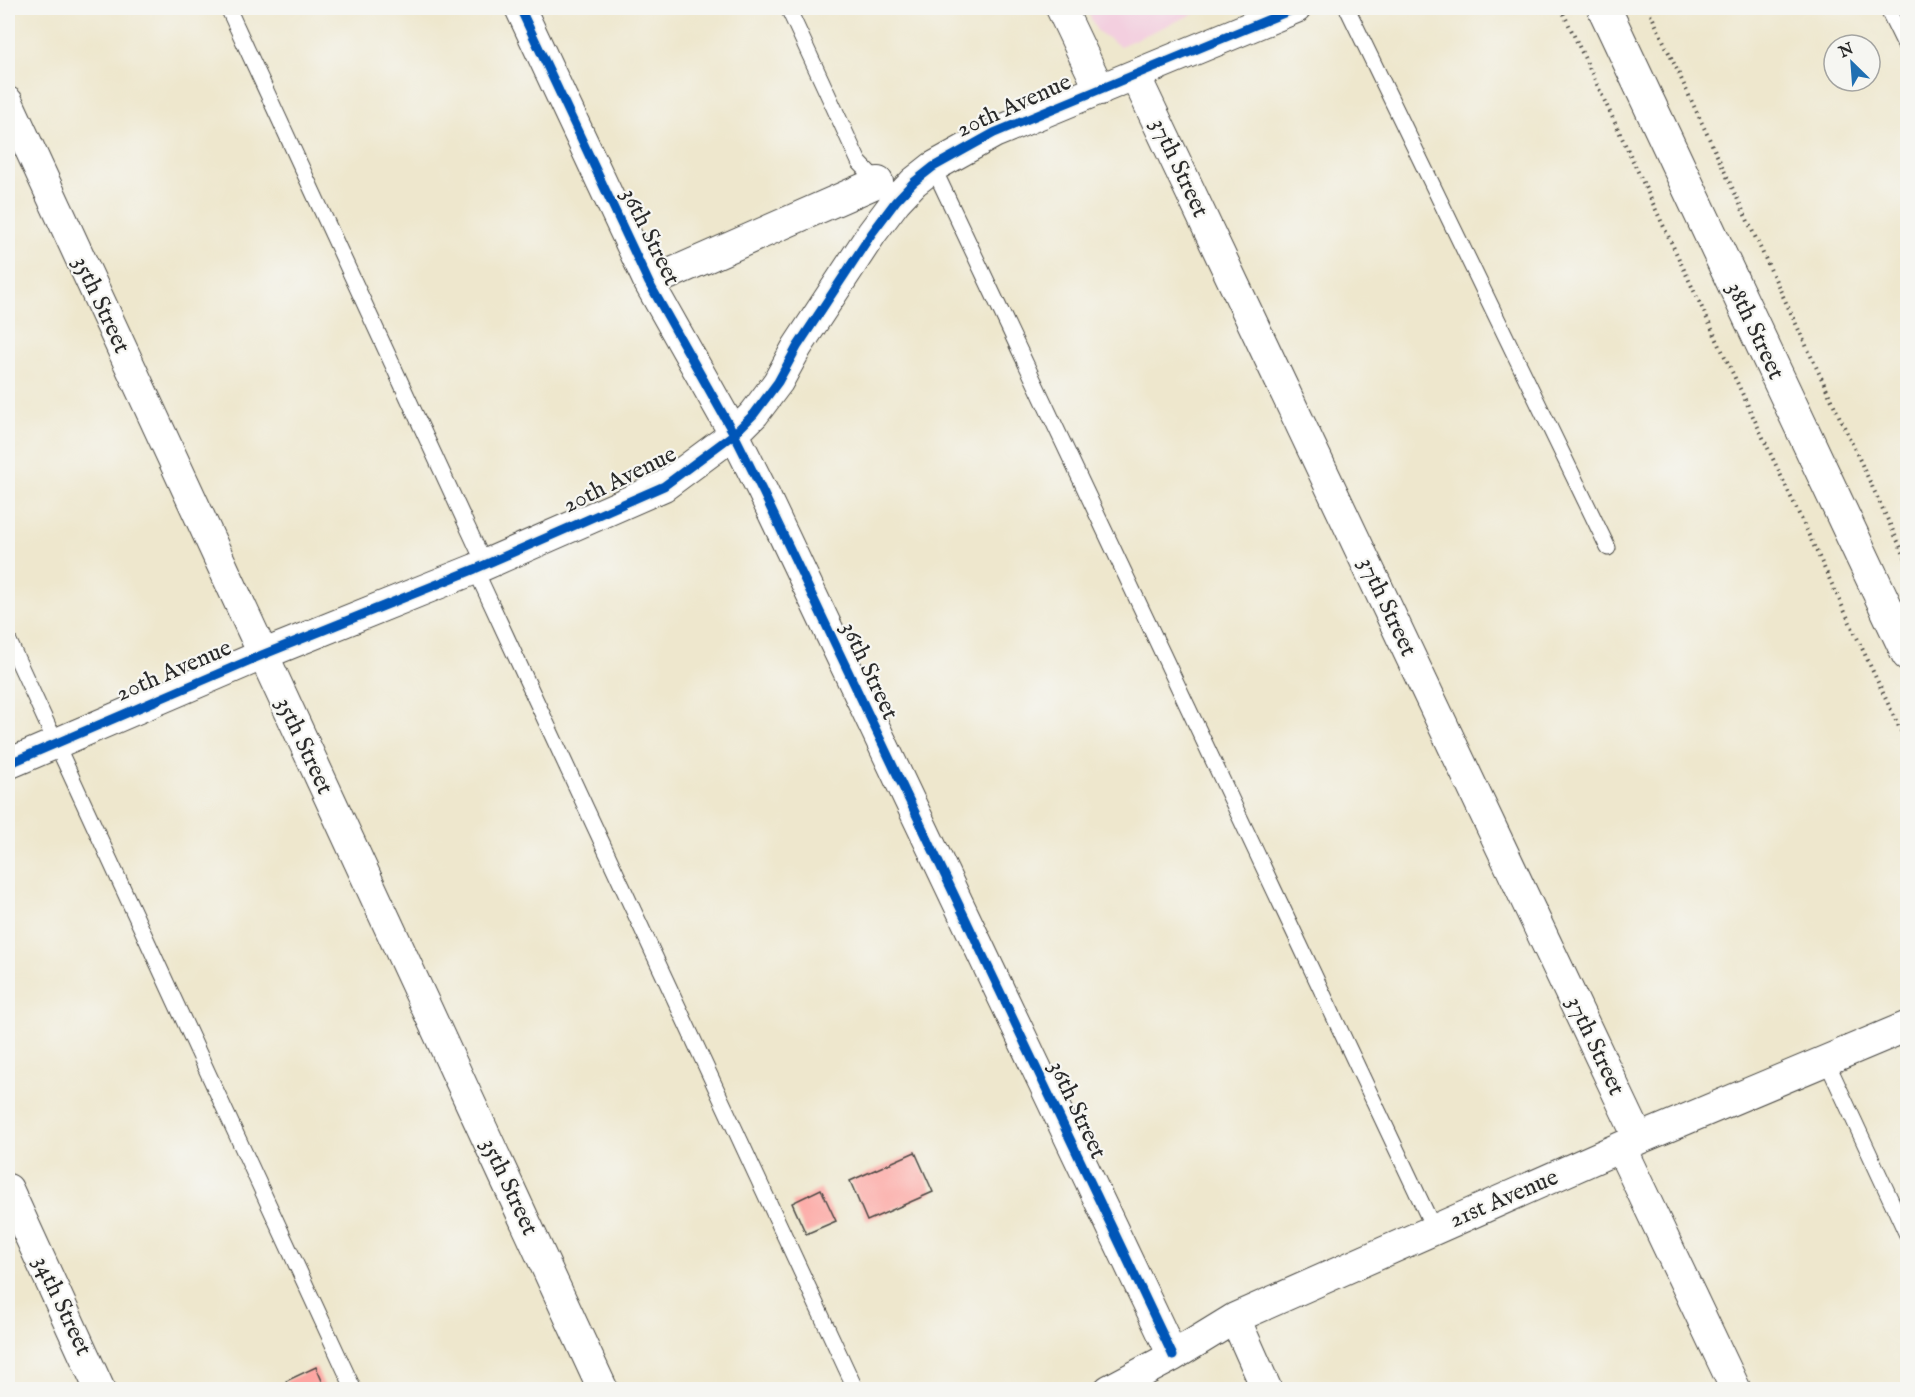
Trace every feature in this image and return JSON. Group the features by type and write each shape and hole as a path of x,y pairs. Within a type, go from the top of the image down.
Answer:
{"street":[{"name":"36th Street","path":"520,8 649,283 734,434 1173,1356"},
{"path":"1061,8 1100,90"},
{"name":"20th Avenue","path":"649,283 914,182 933,167 994,133 1296,8"},
{"name":"38th Street","path":"1604,8 1908,654"},
{"name":"37th Street","path":"1135,75 1630,1143 1736,1389"},
{"name":"35th Street","path":"8,102 603,1389"},
{"name":"20th Avenue","path":"8,764 262,655 480,567 664,486 734,434 754,414 778,382 797,347 872,233 887,191"},
{"name":"21st Avenue","path":"1109,1389 1173,1356 1235,1318 1630,1143 1908,1026"},
{"name":"34th Street","path":"8,1190 100,1389"},
{"path":"1235,1318 1268,1389"}],"lane":[{"path":"228,8 480,567 856,1389"},
{"path":"788,8 859,162 887,191"},
{"path":"1347,8 1608,548"},
{"path":"1887,8 1908,51"},
{"path":"933,167 1434,1229"},
{"path":"8,639 354,1389"},
{"path":"1826,1060 1908,1237"}],"path":[{"path":"1561,8 1908,746"},
{"path":"1648,8 1908,563"}],"shaded area":[{"path":"1086,8 1207,8 1120,46 1097,31"}],"building":[{"path":"915,1152 933,1192 867,1221 850,1181"},
{"path":"821,1189 836,1221 806,1234 792,1203"},
{"path":"316,1367 326,1390 290,1390 286,1381"}],"cycle path":[{"path":"520,8 649,283 734,434 763,492 1173,1356"},
{"path":"8,764 262,655 475,569 664,486 734,434 754,414 778,382 797,347 872,233 896,201 914,182 933,167 994,133 1296,8"}]}
